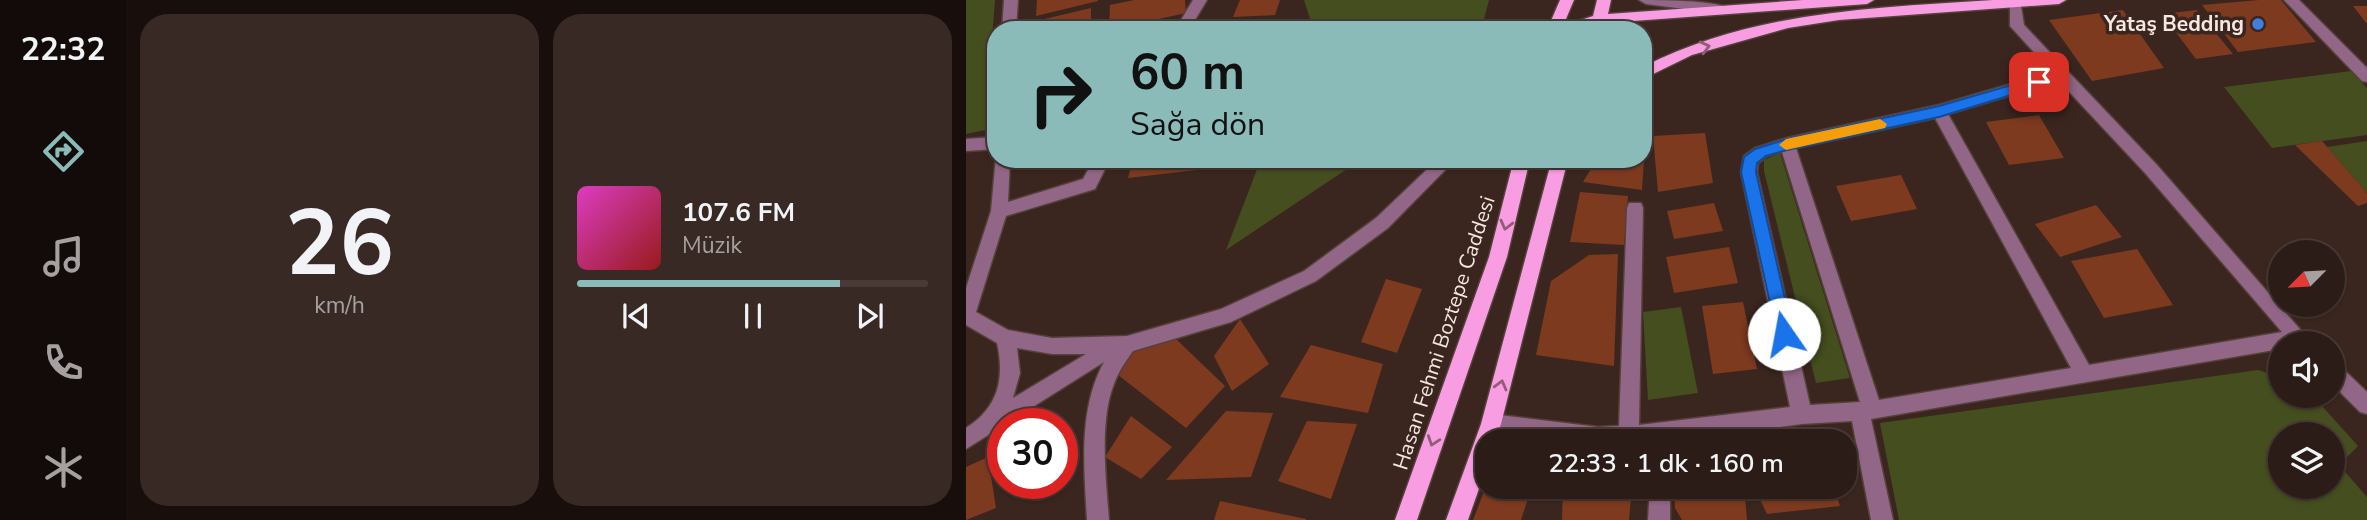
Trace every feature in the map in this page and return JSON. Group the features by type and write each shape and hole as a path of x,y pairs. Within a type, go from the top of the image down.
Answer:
{"main road":[{"path":"1558,21 1567,0"},
{"path":"1600,21 1604,0"},
{"path":"1624,21 1724,9 1867,0"},
{"path":"1652,69 1687,51 1788,23 1839,15 2059,0"},
{"name":"Hasan Fehmi Boztepe Caddesi","path":"1406,520 1498,257 1520,168"},
{"path":"1457,520 1491,424 1558,168"}],"street":[{"path":"1009,21 1010,0"},
{"path":"1187,21 1200,0"},
{"path":"1646,0 1724,9"},
{"path":"2291,0 2367,77"},
{"path":"2015,3 2017,26 2064,74 2292,331"},
{"path":"1802,415 1749,172 1750,160 1760,152 1787,144 1939,111 2064,74"},
{"path":"1939,111 2084,373"},
{"path":"966,145 987,144"},
{"path":"1787,144 1867,411 1882,520"},
{"path":"1001,168 999,211 966,316 1005,338 1052,346 1121,344 1225,316 1310,276 1382,223 1440,168"},
{"path":"999,211 1089,184 1097,168"},
{"path":"1629,429 1635,208"},
{"path":"999,408 1006,396 1013,369 1005,338"},
{"path":"1017,408 1121,344"},
{"path":"1098,520 1096,483 1100,397 1121,344"},
{"path":"1716,429 1802,415 1867,411 2084,373 2268,345"},
{"path":"2345,384 2367,405"},
{"path":"1491,424 1532,429"},
{"path":"966,439 987,427"},
{"path":"1659,520 1660,499"}],"green space":[{"path":"966,0 995,0 993,21 987,21 985,130 966,134"},
{"path":"1304,0 1489,0 1483,21 1311,21"},
{"path":"2351,71 2367,88 2367,135 2272,148 2224,87"},
{"path":"2367,141 2367,193 2327,147"},
{"path":"1780,153 1850,378 1816,383 1764,171 1764,160"},
{"path":"1258,168 1349,168 1226,250"},
{"path":"1681,307 1698,393 1648,400 1643,312"},
{"path":"2258,370 2268,373 2268,408 2324,408 2336,422 2268,422 2268,499 2345,499 2345,472 2367,497 2367,520 1899,520 1880,423"},
{"path":"2345,432 2358,446 2345,459"}],"building":[{"path":"1037,0 1098,0 1098,1 1036,16"},
{"path":"1134,0 1185,0 1186,13 1150,21 1109,21 1110,5"},
{"path":"1240,0 1280,0 1275,15 1233,17"},
{"name":"Yataş Bedding","path":"2281,0 2316,42 2238,52 2202,5"},
{"path":"2353,6 2367,6 2367,24"},
{"path":"1091,8 1091,21 1036,21"},
{"path":"2123,10 2164,68 2092,81 2049,20"},
{"path":"2197,10 2233,54 2196,59 2162,14"},
{"path":"2039,115 2064,158 2009,165 1986,122"},
{"path":"1705,133 1713,183 1658,192 1653,136"},
{"path":"2322,141 2367,193 2367,203 2358,206 2295,145"},
{"path":"1131,168 1214,168 1128,178"},
{"path":"1592,168 1643,168 1642,190 1583,182"},
{"path":"1901,175 1917,209 1851,221 1836,186"},
{"path":"1580,192 1628,196 1624,245 1570,242"},
{"path":"1714,203 1723,231 1674,239 1667,211"},
{"path":"2096,205 2122,237 2060,257 2035,224"},
{"path":"1729,247 1738,283 1674,293 1666,257"},
{"path":"2137,249 2173,305 2104,318 2071,261"},
{"path":"1618,254 1614,366 1536,355 1551,281 1589,255"},
{"path":"1386,279 1422,289 1397,353 1361,342"},
{"path":"1743,302 1757,369 1713,374 1702,306"},
{"path":"1240,319 1269,364 1232,391 1214,356"},
{"path":"1176,339 1225,386 1186,428 1113,371 1136,347"},
{"path":"1311,345 1383,364 1368,413 1280,397"},
{"path":"1226,411 1273,413 1251,477 1166,480"},
{"path":"1131,416 1172,447 1141,479 1105,457"},
{"path":"1307,421 1357,424 1331,499 1278,481"},
{"path":"987,457 987,499 995,499 996,508 966,520 966,467"},
{"path":"1481,499 1528,499 1521,520 1473,520"},
{"path":"1563,499 1631,499 1629,520 1562,520"},
{"path":"1675,499 1745,499 1747,520 1682,520 1675,508"},
{"path":"1760,499 1838,499 1840,506 1767,514"},
{"path":"1220,501 1306,519 1306,520 1214,520"}],"slow traffic":[{"path":"1786,145 1880,124"}],"place":[{"name":"Yataş Bedding","path":"2258,24"}],"route":[{"path":"1784,334 1749,172 1750,160 1760,152 1787,144 1939,111 2039,82"}]}
